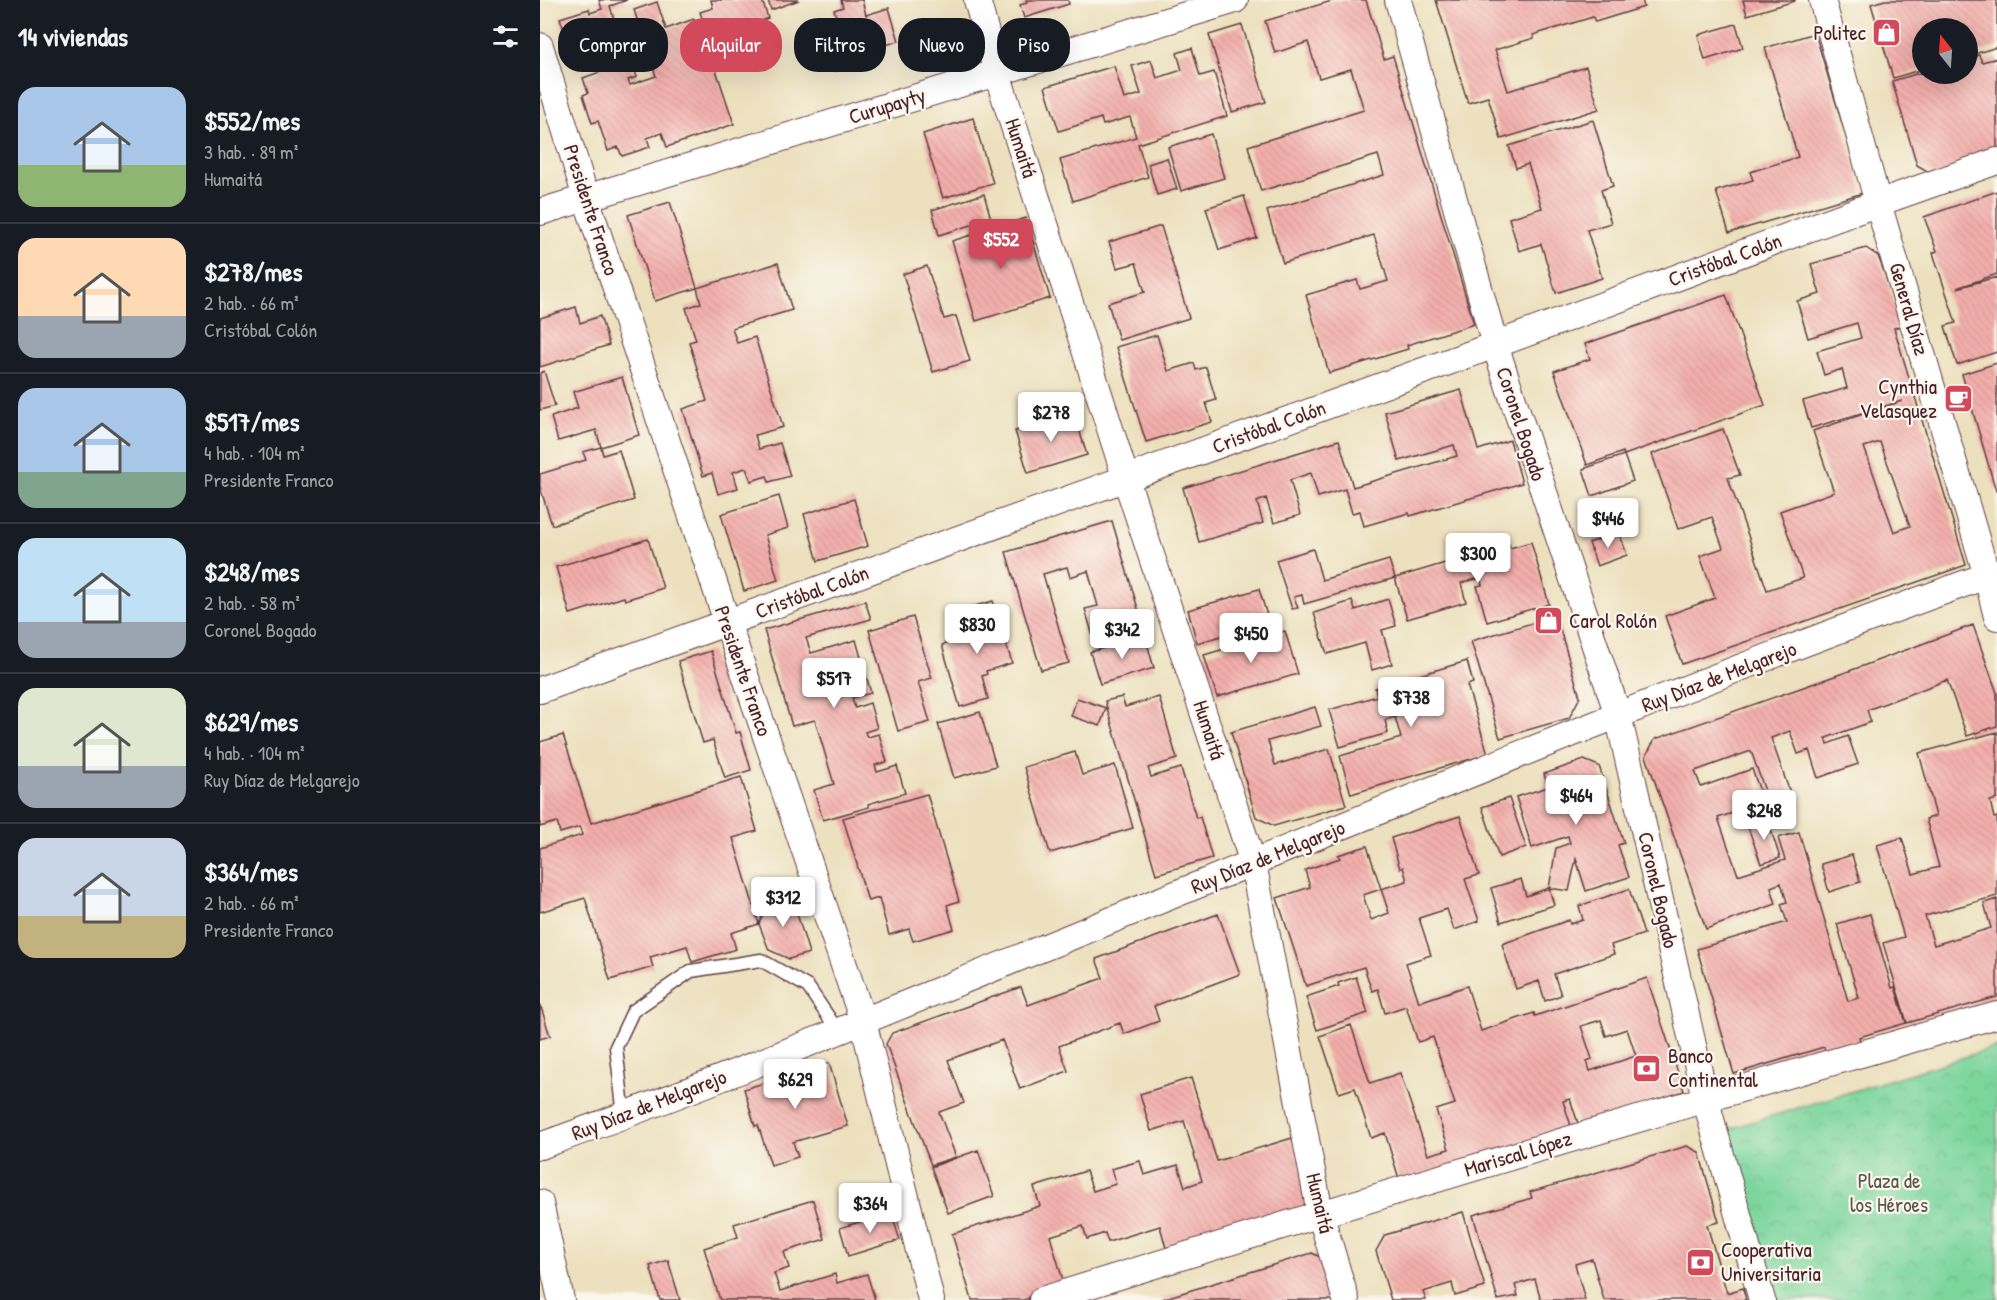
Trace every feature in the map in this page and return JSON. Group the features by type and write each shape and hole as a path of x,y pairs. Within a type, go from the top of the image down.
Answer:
{"street":[{"name":"Humaitá","path":"976,0 1126,479 1253,863 1320,1213 1346,1300"},
{"name":"Curupayty","path":"540,212 1235,0"},
{"name":"Coronel Bogado","path":"1398,0 1495,345 1618,715 1705,1098 1762,1300"},
{"name":"General Díaz","path":"1822,0 1878,203 1992,574 1997,617"},
{"name":"Presidente Franco","path":"540,46 586,198 726,622 863,1021 931,1300"},
{"name":"Cristóbal Colón","path":"540,690 1997,161"},
{"name":"Ruy Díaz de Melgarejo","path":"540,1146 624,1116 838,1031 1618,715 1992,574"},
{"name":"Mariscal López","path":"1042,1300 1320,1213 1705,1098 1997,1015"},
{"path":"540,1203 561,1300"}],"lane":[{"path":"624,1116 616,1047 633,1011 691,971 761,960 808,987 838,1031"}],"green space":[{"name":"Plaza de los Héroes","path":"1997,1047 1997,1300 1772,1300 1726,1130"}],"building":[{"path":"599,0 627,0 610,6 614,18 560,18 589,9 590,13 602,9"},
{"path":"711,0 762,0 768,18 702,18 700,12 713,8"},
{"path":"768,0 799,0 771,10"},
{"path":"841,0 862,0 866,15 889,8 898,41 886,45 886,18 836,18 834,10 843,7"},
{"path":"1026,0 1068,0 1069,4 1024,18 1020,5 1027,3"},
{"path":"1335,0 1366,0 1384,59 1393,56 1474,324 1407,345 1408,349 1329,373 1306,295 1357,280 1360,289 1388,281 1374,235 1283,263 1267,211 1384,175 1378,155 1261,191 1248,146 1364,110 1351,69 1319,78 1308,42 1275,53 1265,21"},
{"path":"1436,0 1642,0 1644,7 1595,22 1593,17 1533,35 1534,38 1495,50 1508,91 1586,67 1599,109 1501,139 1488,97 1468,103"},
{"path":"1743,0 1795,0 1795,1 1747,15"},
{"path":"1885,0 1997,0 1997,47 1978,53 1978,18 1912,18 1912,72 1893,78 1871,4"},
{"path":"657,2 662,18 637,18 634,10"},
{"path":"680,24 680,72 717,72 734,124 667,147 662,133 647,138 650,147 622,156 618,147 608,151 598,121 592,123 583,95 588,93 583,78 600,72 635,72 637,77 628,80 630,85 656,76 655,72 668,72 668,28"},
{"path":"1736,24 1743,48 1705,60 1698,35"},
{"path":"1242,25 1266,102 1232,112 1209,35"},
{"path":"1815,33 1863,193 1729,233 1716,191 1753,180 1750,172 1798,157 1765,48"},
{"path":"1192,48 1200,76 1214,72 1227,116 1138,144 1148,177 1073,201 1060,160 1136,137 1130,117 1103,125 1101,118 1059,131 1045,87 1114,66 1124,99 1141,94 1132,66 1151,60 1157,78 1182,70 1177,53"},
{"path":"1978,55 1982,62 1997,58 1997,156 1934,175 1917,165 1892,81 1912,75 1912,84 1978,84"},
{"path":"973,118 993,183 943,198 923,134"},
{"path":"1593,120 1613,186 1601,190 1611,223 1587,230 1602,278 1556,293 1541,244 1519,251 1509,218 1542,208 1528,164 1516,168 1509,146"},
{"path":"1211,134 1224,178 1181,191 1168,147"},
{"path":"1167,158 1177,189 1157,195 1148,164"},
{"path":"1997,191 1997,274 1957,288 1997,277 1997,352 1957,365 1945,326 1956,323 1933,253 1937,251 1924,217"},
{"path":"984,194 991,219 939,235 932,210"},
{"path":"1244,196 1257,238 1219,250 1206,208"},
{"path":"670,202 697,288 655,301 628,215"},
{"path":"1026,218 1050,298 976,321 952,241"},
{"path":"1161,226 1189,318 1119,340 1108,303 1145,292 1136,263 1117,268 1109,242"},
{"path":"1866,248 1878,256 1901,326 1894,328 1966,565 1682,664 1665,616 1715,598 1700,556 1723,548 1712,517 1678,529 1652,454 1723,429 1740,475 1728,478 1767,590 1803,578 1780,511 1834,492 1813,431 1902,401 1811,428 1803,401 1847,388 1842,369 1824,375 1817,351 1861,338 1857,323 1808,338 1797,301 1820,294 1811,264","holes":["1880,442 1910,526 1894,532 1864,447"]},
{"path":"778,263 792,310 732,328 737,343 755,337 783,427 755,435 759,449 780,443 790,476 769,482 767,476 751,481 746,468 733,472 738,488 718,494 712,473 703,476 683,409 707,401 689,342 696,340 686,308 701,303 697,288"},
{"path":"927,266 944,319 956,316 970,361 933,372 903,274"},
{"path":"1726,295 1765,405 1624,455 1623,452 1587,465 1554,371 1590,359 1585,344"},
{"path":"576,307 580,323 600,316 609,345 540,367 540,318"},
{"path":"1157,335 1168,371 1194,363 1196,370 1206,367 1216,400 1206,403 1212,422 1146,442 1116,347"},
{"path":"1997,363 1997,491 1996,491 1962,374"},
{"path":"544,371 555,406 540,410 540,373"},
{"path":"622,377 639,435 601,447 596,430 558,441 551,417 578,408 573,392"},
{"path":"1461,390 1478,450 1510,440 1522,483 1410,516 1409,513 1364,526 1360,511 1352,513 1345,489 1318,497 1311,473 1290,480 1300,515 1274,523 1266,498 1257,502 1263,523 1199,542 1183,488 1339,440 1353,487 1457,456 1454,445 1399,461 1385,412"},
{"path":"1074,413 1087,455 1028,473 1015,431"},
{"path":"601,447 603,455 619,450 634,500 552,525 540,487 540,474 586,460 583,452"},
{"path":"1624,455 1633,481 1592,496 1583,469"},
{"path":"779,496 788,528 765,535 778,580 744,591 721,514"},
{"path":"854,499 868,546 818,561 804,514"},
{"path":"1112,521 1144,629 1095,643 1085,609 1098,606 1088,571 1070,577 1067,567 1043,574 1069,663 1041,670 1006,552"},
{"path":"1619,532 1627,555 1597,566 1589,543"},
{"path":"648,539 663,588 625,600 624,597 570,614 556,567"},
{"path":"1531,542 1549,604 1487,622 1477,586 1482,585 1480,578 1461,583 1466,602 1407,619 1395,578 1509,544 1510,548"},
{"path":"1313,549 1322,580 1389,560 1395,578 1304,604 1302,595 1294,597 1298,608 1292,609 1276,560"},
{"path":"1259,589 1269,622 1197,643 1188,610"},
{"path":"1388,599 1396,626 1382,630 1392,664 1372,670 1365,643 1327,654 1314,613 1352,601 1355,610"},
{"path":"865,601 871,619 806,638 811,653 856,640 871,693 852,698 855,708 870,703 877,728 865,732 867,737 879,734 887,762 875,765 877,772 897,766 905,793 868,804 869,807 823,820 814,790 834,784 815,720 792,726 764,630"},
{"path":"993,601 1012,663 986,671 987,674 982,676 988,699 960,707 942,645 976,635 968,608"},
{"path":"1556,616 1580,697 1569,718 1500,738 1471,641"},
{"path":"913,617 932,678 918,682 930,722 898,731 869,630"},
{"path":"1973,625 1997,693 1997,726 1967,736 1947,680 1867,710 1871,722 1826,738 1828,744 1848,736 1858,764 1818,778 1809,750 1798,754 1790,731 1771,738 1794,804 1772,811 1751,751 1695,771 1701,787 1752,769 1764,802 1718,818 1738,875 1785,860 1778,838 1799,832 1848,1001 1859,998 1837,924 1870,914 1892,988 1895,987 1906,1023 1859,1037 1863,1052 1828,1062 1824,1047 1734,1074 1697,949 1787,922 1781,904 1787,902 1781,883 1771,887 1776,904 1706,929 1646,756 1655,739"},
{"path":"1285,631 1298,674 1217,697 1204,655"},
{"path":"1145,636 1154,668 1100,684 1090,652"},
{"path":"711,651 736,733 740,732 751,770 725,778 713,740 703,743 678,661"},
{"path":"1467,661 1473,683 1467,685 1488,754 1351,794 1340,756 1401,738 1395,717 1385,720 1388,733 1340,747 1329,710 1377,696 1375,688"},
{"path":"1122,697 1125,707 1159,697 1177,759 1148,768 1151,777 1181,768 1196,818 1200,817 1212,858 1156,874 1105,701"},
{"path":"1077,698 1106,708 1100,726 1071,716"},
{"path":"1315,707 1321,726 1268,741 1275,765 1329,749 1346,805 1274,826 1256,817 1231,732"},
{"path":"980,712 996,766 954,778 938,724"},
{"path":"1997,732 1997,799 1990,801 1994,818 1997,817 1997,896 1925,916 1934,945 1991,928 1984,903 1997,899 1997,997 1907,1023 1883,943 1904,937 1877,845 1902,838 1913,874 1939,867 1926,819 1936,816 1919,753"},
{"path":"563,735 591,823 741,777 757,831 733,838 759,924 731,933 736,949 692,962 687,946 650,957 653,967 610,980 585,898 540,912 540,848 582,835 580,827 560,833 557,822 540,827 540,742"},
{"path":"1075,752 1082,775 1115,765 1133,828 1050,853 1024,767"},
{"path":"1584,760 1599,766 1624,843 1618,845 1629,877 1586,891 1576,859 1569,891 1549,888 1556,848 1570,843 1568,836 1532,848 1516,797 1548,787 1544,774"},
{"path":"927,794 959,901 947,905 954,929 913,941 909,929 889,935 879,898 868,901 843,818"},
{"path":"1509,798 1526,847 1499,857 1482,807"},
{"path":"1460,816 1479,875 1465,879 1479,921 1454,930 1447,909 1419,918 1431,955 1406,963 1419,1002 1467,986 1481,1031 1534,1013 1535,1016 1647,978 1684,1091 1579,1126 1570,1099 1563,1101 1572,1129 1400,1182 1385,1133 1371,1138 1355,1088 1339,1093 1320,1036 1351,1025 1370,1083 1400,1073 1428,1155 1449,1149 1436,1110 1455,1104 1433,1037 1418,1042 1406,1006 1385,1013 1378,989 1372,991 1364,967 1306,986 1277,898 1310,887 1305,870 1340,858 1338,855 1367,846 1381,889 1407,881 1403,867 1400,869 1391,838","holes":["1381,889 1389,913 1371,920 1363,895","1601,1020 1606,1036 1627,1029 1636,1056 1590,1071 1587,1061 1592,1059 1581,1026"]},
{"path":"1767,818 1780,858 1761,864 1747,824"},
{"path":"1852,855 1860,882 1829,892 1821,864"},
{"path":"1521,879 1526,896 1549,888 1554,905 1501,922 1491,888"},
{"path":"1629,889 1644,934 1611,945 1614,954 1554,974 1561,995 1545,1001 1539,981 1516,989 1502,944 1569,920 1570,924 1583,920 1579,906"},
{"path":"791,894 809,953 789,959 769,950 759,924 769,900"},
{"path":"1218,914 1240,974 1154,1006 1159,1021 1124,1034 1120,1023 1059,1046 1068,1071 1020,1089 1002,1040 948,1060 964,1103 939,1112 956,1157 931,1165 886,1044 892,1033 1021,987 1028,1005 1103,978 1096,959"},
{"path":"1356,977 1368,1013 1317,1030 1306,997 1339,986 1338,983"},
{"path":"540,1004 550,1036 540,1039"},
{"path":"829,1063 848,1126 793,1142 798,1157 771,1165 758,1125 755,1126 744,1089"},
{"path":"1191,1078 1217,1161 1292,1138 1309,1194 1303,1207 1166,1248 1160,1226 1108,1242 1105,1233 1087,1239 1083,1226 1050,1236 1065,1287 1023,1300 972,1300 952,1234 1040,1206 1034,1187 1086,1171 1093,1191 1116,1184 1111,1169 1140,1161 1144,1175 1178,1165 1185,1187 1202,1181 1184,1121 1151,1131 1140,1094"},
{"path":"1687,1146 1699,1152 1719,1222 1707,1225 1727,1293 1743,1288 1746,1300 1604,1300 1592,1259 1575,1264 1585,1300 1541,1300 1535,1279 1515,1285 1518,1296 1498,1300 1473,1215 1532,1198 1530,1192"},
{"path":"978,1150 994,1196 948,1213 931,1167"},
{"path":"813,1200 825,1239 784,1252 789,1268 774,1273 780,1291 835,1274 837,1283 867,1274 875,1300 720,1300 704,1248 738,1237 734,1224"},
{"path":"891,1212 900,1240 848,1256 840,1228"},
{"path":"1463,1212 1485,1287 1455,1296 1452,1283 1423,1292 1426,1300 1391,1300 1376,1251 1385,1235"},
{"path":"1312,1253 1330,1262 1342,1300 1159,1300"},
{"path":"668,1260 680,1300 660,1300 650,1266"}],"place":[{"name":"Politec","path":"1887,33"},
{"name":"Cynthia Velasquez","path":"1958,399"},
{"name":"Carol Rolón","path":"1548,621"},
{"name":"Banco Continental","path":"1647,1068"},
{"name":"Cooperativa Universitaria","path":"1700,1262"}]}
